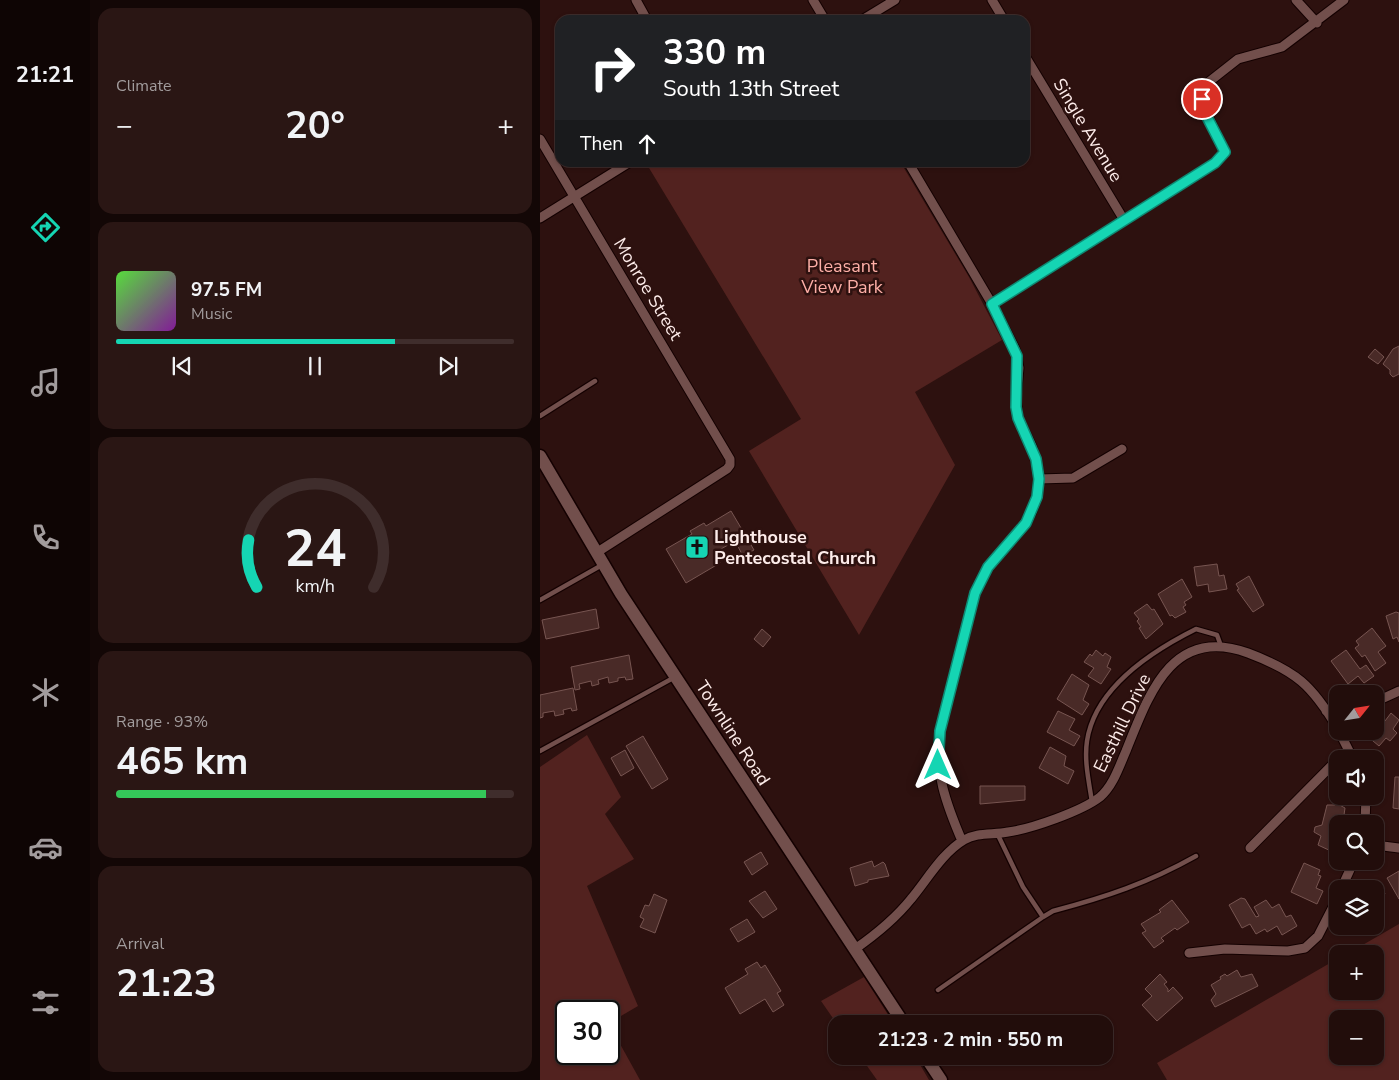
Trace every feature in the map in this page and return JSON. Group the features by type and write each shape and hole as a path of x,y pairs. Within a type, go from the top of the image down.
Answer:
{"street":[{"path":"636,0 644,15"},
{"path":"813,0 822,15"},
{"path":"870,15 895,0"},
{"path":"992,0 1001,15"},
{"path":"1296,0 1317,22"},
{"path":"992,304 1215,163 1225,152 1203,106 1204,90 1210,81 1238,58 1282,47 1344,0"},
{"name":"Single Avenue","path":"1030,64 1124,220"},
{"name":"Monroe Street","path":"540,139 555,164"},
{"name":"Monroe Street","path":"557,167 728,456 730,465 727,469 596,553"},
{"path":"540,218 622,167"},
{"path":"911,167 992,304 1017,356 1016,398 1018,418 1036,459 1039,479 1037,497 1026,523 988,567 978,586 940,731 938,748 940,775 946,802 962,841"},
{"path":"1039,479 1072,478 1122,449"},
{"name":"Townline Road","path":"540,456 603,565 898,1015"},
{"name":"Easthill Drive","path":"855,949 900,912 945,857 962,841 977,835 1019,830 1092,802 1105,792 1112,782 1147,702 1163,674 1175,661 1189,652 1205,646 1221,646 1246,653 1287,670 1307,685 1329,716"},
{"path":"1384,698 1399,692"},
{"path":"1250,848 1329,768"},
{"path":"1384,847 1399,848"},
{"path":"1190,953 1225,949 1288,951 1305,948 1318,936 1329,915"},
{"path":"932,1065 941,1080"}],"lane":[{"path":"540,416 595,381"},
{"path":"540,600 603,565"},
{"path":"1092,802 1086,765 1087,741 1094,717 1105,699 1133,669 1174,640 1196,629 1217,635 1221,646"},
{"path":"540,751 675,677"},
{"path":"997,833 1023,887 1042,917"},
{"path":"938,990 1053,911 1127,890 1159,877 1196,856"}],"green space":[{"name":"Pleasant View Park","path":"648,167 903,167 969,277 1002,340 915,392 955,465 859,635 749,451 801,419"},
{"path":"587,735 621,797 605,814 634,859 587,886 638,1006 620,1017 620,1000 555,1000 555,1065 620,1065 620,1044 640,1080 540,1080 540,767"},
{"path":"1399,924 1399,1080 1167,1080 1157,1063 1329,964 1329,1000 1384,1000 1384,945 1363,945 1380,935 1384,935 1384,933"},
{"path":"864,977 888,1015 831,1015 821,1001"},
{"path":"866,1065 920,1065 929,1080 877,1080"}],"building":[{"path":"1399,346 1399,374 1393,377 1390,374 1390,370 1383,364 1393,349"},
{"path":"1375,349 1384,357 1378,364 1368,357"},
{"name":"Lighthouse Pentecostal Church","path":"731,511 754,550 743,556 735,541 714,553 720,563 686,583 666,549 692,534 690,531 704,523 706,526"},
{"path":"1217,564 1219,576 1224,575 1227,589 1209,592 1208,584 1197,586 1194,567"},
{"path":"1249,576 1264,605 1253,612 1237,590 1239,589 1236,584"},
{"path":"1182,579 1192,597 1184,602 1186,605 1183,607 1186,612 1175,618 1172,615 1170,616 1158,594"},
{"path":"1147,604 1152,610 1154,609 1163,624 1146,639 1139,628 1141,627 1137,621 1139,619 1134,613"},
{"path":"596,609 599,628 546,639 542,620"},
{"path":"1396,612 1399,613 1399,642 1397,637 1393,639 1386,616"},
{"path":"1372,628 1386,646 1378,652 1386,663 1375,671 1365,655 1362,657 1355,648 1359,645 1356,641"},
{"path":"762,629 771,637 763,647 754,639"},
{"path":"1096,650 1103,656 1105,653 1111,657 1107,667 1111,669 1101,684 1088,676 1094,668 1084,662"},
{"path":"1346,650 1360,669 1366,665 1374,676 1364,683 1358,676 1348,684 1331,661"},
{"path":"629,655 633,679 618,678 618,681 609,683 608,677 598,680 599,684 592,686 591,681 579,684 580,689 575,690 571,667"},
{"path":"1072,674 1089,685 1083,700 1089,704 1082,715 1057,699"},
{"path":"573,688 577,710 572,711 571,708 563,710 564,714 555,716 554,711 543,713 543,717 540,718 540,695"},
{"path":"1058,711 1075,719 1069,730 1080,736 1074,746 1047,732"},
{"path":"1391,713 1399,720 1393,729 1397,733 1390,741 1386,738 1379,746 1372,740 1384,740 1385,721"},
{"path":"643,736 668,779 652,789 626,746"},
{"path":"1050,747 1066,756 1064,766 1074,771 1068,784 1039,768"},
{"path":"625,750 634,768 621,776 611,758"},
{"path":"1395,777 1399,777 1399,809 1393,808"},
{"path":"980,786 1025,786 1025,800 980,804"},
{"path":"1327,805 1340,805 1345,808 1344,815 1329,815 1329,850 1318,845 1321,836 1314,832 1315,827 1322,825"},
{"path":"761,852 768,864 752,875 744,862"},
{"path":"872,861 874,867 883,862 889,876 868,880 868,882 855,886 850,868"},
{"path":"1304,863 1320,870 1318,875 1321,876 1316,888 1323,891 1317,904 1291,892"},
{"path":"1399,871 1399,899 1387,878"},
{"path":"765,891 777,909 763,918 749,901"},
{"path":"654,894 667,900 655,933 640,927 644,919 640,917 645,905 649,906"},
{"path":"1241,898 1245,899 1256,917 1259,916 1254,907 1266,900 1272,908 1279,904 1286,917 1291,915 1297,926 1282,935 1277,926 1267,932 1265,929 1256,934 1250,924 1242,928 1229,905"},
{"path":"1172,900 1189,922 1177,930 1175,928 1161,938 1164,941 1154,948 1142,933 1146,931 1141,924 1161,912 1159,910"},
{"path":"747,919 755,932 738,942 730,929"},
{"path":"757,962 761,968 765,965 781,991 777,993 784,1005 773,1012 765,999 740,1014 725,988 748,974 745,969"},
{"path":"1237,970 1241,977 1252,974 1258,986 1215,1007 1211,1000 1216,994 1211,985 1225,974 1227,976"},
{"path":"1160,974 1167,982 1164,984 1168,992 1173,987 1183,998 1157,1021 1142,1005 1152,996 1145,989"}],"place":[{"name":"Lighthouse Pentecostal Church","path":"697,547"}],"route":[{"path":"938,765 938,739 975,593 988,567 1026,523 1037,497 1039,474 1036,459 1018,418 1016,407 1019,368 1017,356 992,304 1215,163 1225,152 1205,113 1202,99"}]}
